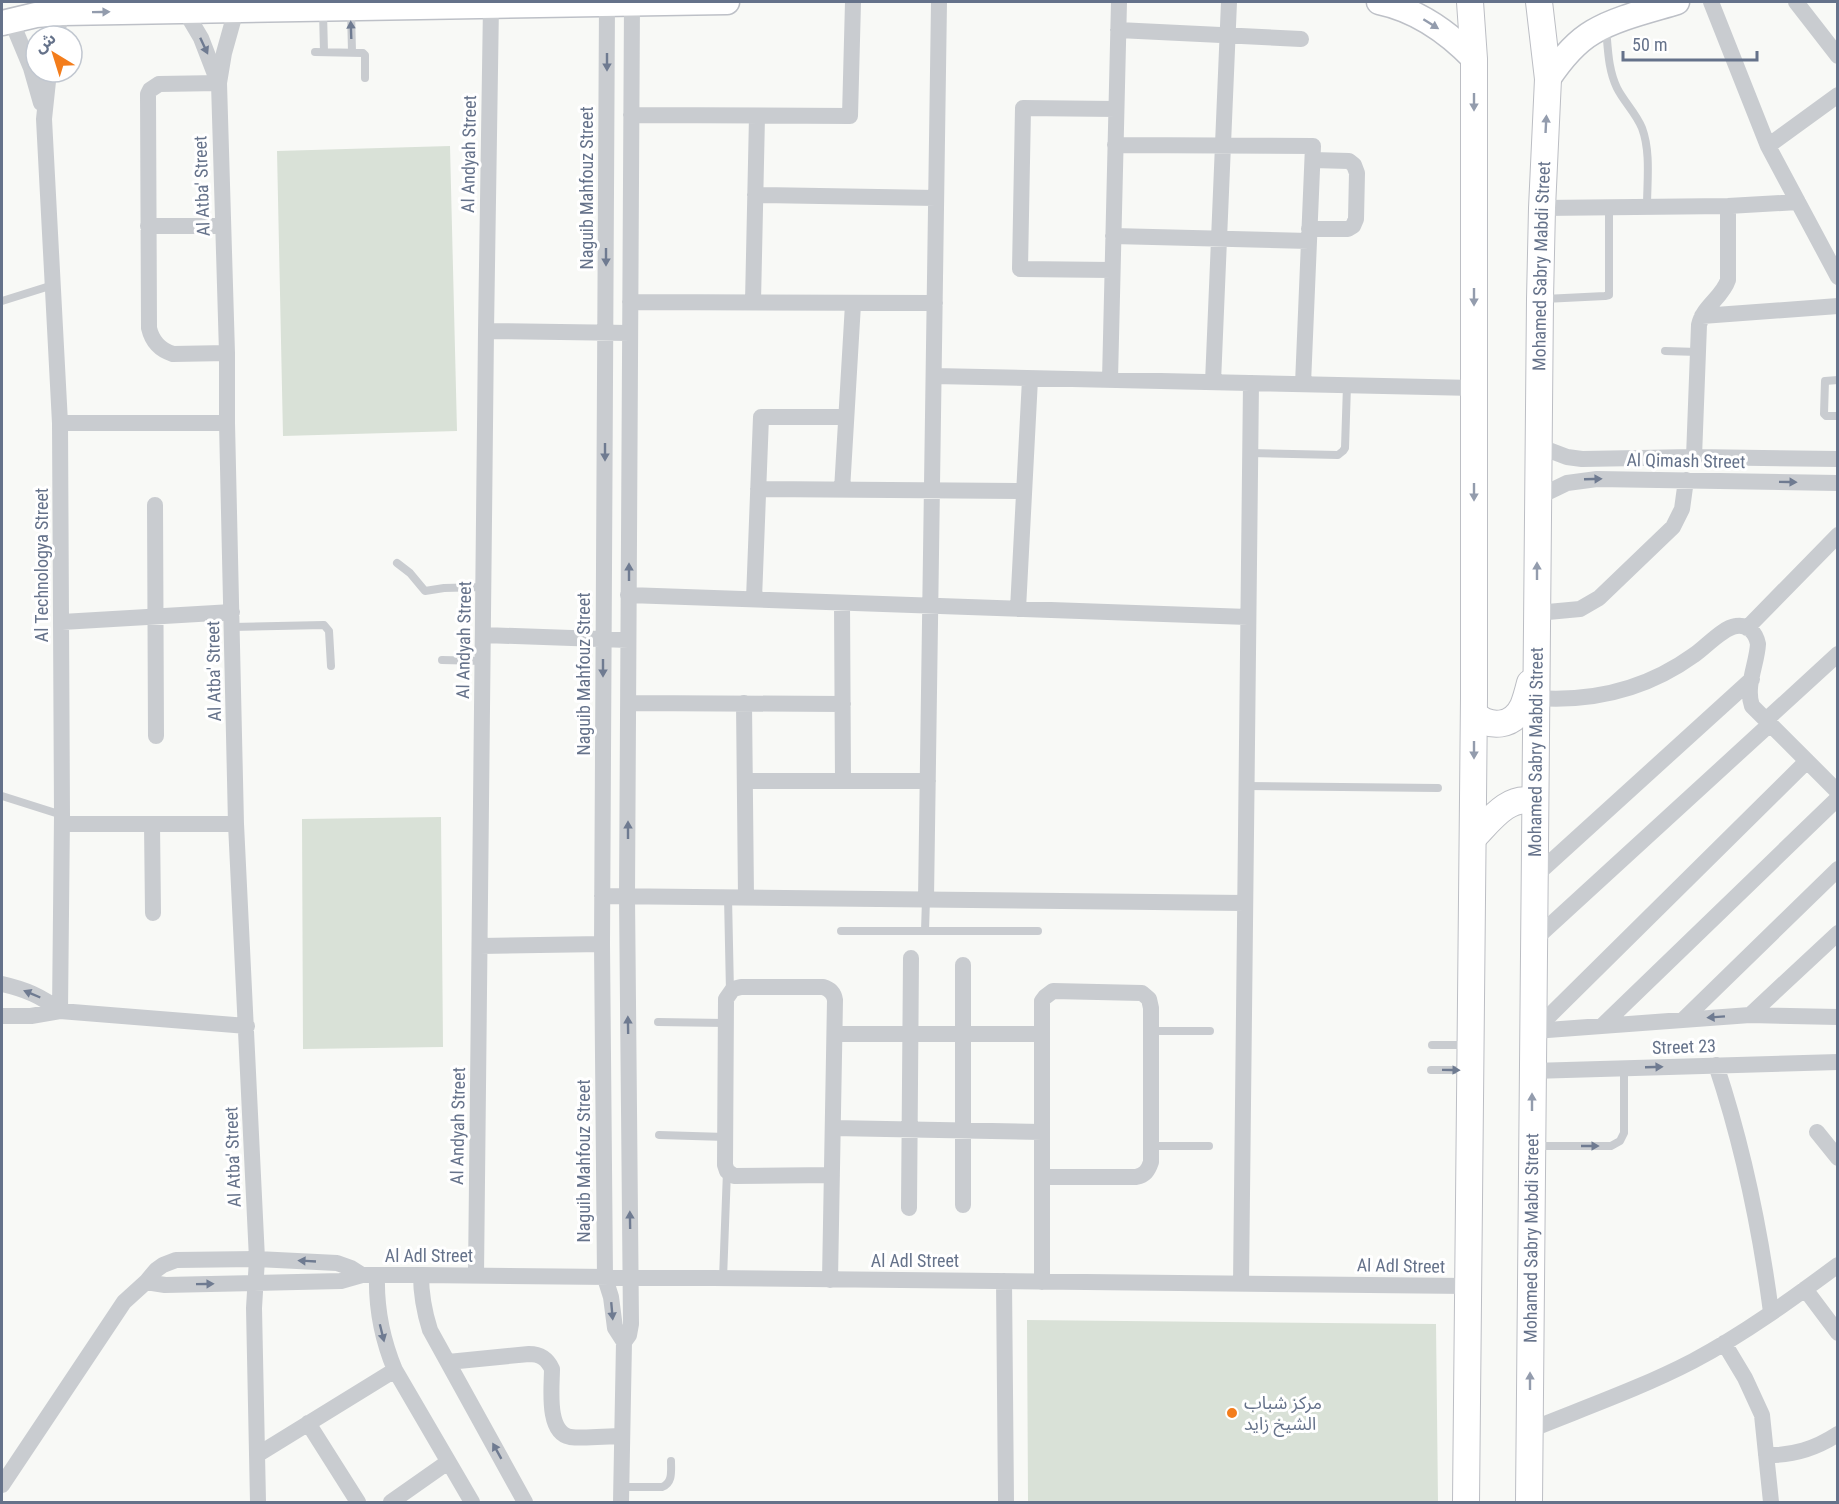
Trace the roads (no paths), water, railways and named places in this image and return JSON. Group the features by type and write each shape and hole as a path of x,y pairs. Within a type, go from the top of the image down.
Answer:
{"main road":[{"path":"1466,1503 1474,714 1474,59 1470,2"},
{"name":"Mohamed Sabry Mabdi Street","path":"1529,1503 1538,446 1542,208 1548,79 1539,2"},
{"path":"1474,714 1481,721 1491,724 1510,721 1523,706 1537,663"},
{"path":"1473,838 1511,803 1519,799 1534,802"}],"street":[{"path":"63,24 132,7 185,11 427,4 727,2"},
{"path":"631,115 850,116 853,2"},
{"path":"926,899 939,2"},
{"path":"1110,380 1119,2"},
{"path":"1213,382 1228,2"},
{"path":"1379,2 1406,10 1425,20 1460,44 1474,59"},
{"path":"1548,79 1579,42 1606,25 1677,2"},
{"path":"1710,2 1768,146 1838,277"},
{"path":"1796,2 1838,56"},
{"name":"Naguib Mahfouz Street","path":"608,3 602,944 605,1278 611,1297 615,1328 624,1342 621,1495"},
{"name":"Naguib Mahfouz Street","path":"624,1342 631,1330 627,896 632,3"},
{"name":"Al Andyah Street","path":"476,1276 491,5"},
{"name":"Al Atba' Street","path":"236,10 224,53 219,83 227,353 226,423 236,824 257,1259 254,1308 258,1503"},
{"name":"Al Atba' Street","path":"185,11 204,46 219,83"},
{"path":"6,22 36,15 57,24"},
{"name":"Al Technologya Street","path":"6,22 31,68 44,119"},
{"path":"1118,30 1301,39"},
{"path":"219,83 159,84 148,94 149,328 153,340 162,349 173,354 227,353"},
{"name":"Al Technologya Street","path":"48,84 44,119 60,423 62,622 60,1011"},
{"path":"1768,146 1838,95"},
{"path":"1112,270 1020,270 1023,108 1116,109"},
{"path":"753,302 757,116"},
{"path":"1115,145 1313,146 1303,384"},
{"path":"1113,236 1219,238 1309,235 1348,229 1353,226 1356,219 1357,173 1354,165 1349,161 1313,160"},
{"path":"755,195 936,198"},
{"path":"1542,208 1728,206 1798,202"},
{"path":"1694,457 1699,325 1702,316 1723,291 1728,280 1728,206"},
{"path":"148,226 223,226"},
{"path":"630,302 935,303"},
{"path":"842,490 853,304"},
{"path":"1702,316 1838,306"},
{"path":"486,331 630,333"},
{"path":"934,376 1474,388"},
{"path":"1018,609 1030,379"},
{"path":"1240,1284 1251,383"},
{"path":"754,599 760,417 846,417"},
{"path":"60,423 226,423"},
{"name":"Al Qimash Street","path":"1538,446 1568,457 1582,459 1694,457 1838,459"},
{"name":"Al Qimash Street","path":"1538,497 1567,483 1581,480 1838,483"},
{"path":"1537,613 1580,609 1599,598 1673,527 1682,509 1686,480"},
{"path":"758,489 1024,491"},
{"path":"155,505 156,736"},
{"path":"1747,628 1838,535"},
{"path":"628,595 1248,617"},
{"path":"843,603 843,781"},
{"path":"62,622 155,616 232,620"},
{"path":"1536,698 1560,700 1584,698 1608,695 1631,688 1675,668 1727,629 1733,626 1747,628 1757,637 1758,644 1749,698 1752,705 1838,792"},
{"path":"484,635 628,640"},
{"path":"1534,940 1838,654"},
{"path":"1534,877 1752,679"},
{"path":"628,703 843,704"},
{"path":"744,703 746,897"},
{"path":"1534,1031 1807,761"},
{"path":"745,781 928,781"},
{"path":"1603,1025 1838,798"},
{"path":"62,820 152,824 236,824"},
{"path":"152,824 153,913"},
{"path":"1684,1019 1838,869"},
{"path":"602,896 1245,903"},
{"path":"1750,1015 1838,933"},
{"path":"480,946 602,944"},
{"path":"909,1208 911,958"},
{"path":"963,965 963,1205"},
{"path":"2,984 41,997 60,1011"},
{"path":"830,1280 835,1034 834,995 823,987 741,987 730,992 726,999 725,1023 725,1165 727,1171 734,1176 832,1175"},
{"path":"1042,1177 1141,1176 1146,1173 1151,1162 1151,1004 1142,993 1058,991 1048,993 1042,1001 1042,1034 1042,1132 1042,1177 1042,1282"},
{"path":"2,1016 31,1017 60,1011 247,1026"},
{"name":"Street 23","path":"1534,1031 1750,1015 1838,1017"},
{"path":"835,1034 1042,1034"},
{"name":"Street 23","path":"1532,1071 1838,1062"},
{"path":"1716,1065 1738,1135 1750,1186 1759,1228 1771,1312"},
{"path":"833,1128 1042,1132"},
{"path":"1817,1132 1838,1158"},
{"name":"Al Adl Street","path":"146,1282 156,1270 169,1262 257,1259 337,1263 370,1275"},
{"path":"1530,1430 1665,1374 1724,1343 1838,1264"},
{"path":"370,1275 377,1298 379,1321 387,1352 395,1370 472,1503"},
{"name":"Al Adl Street","path":"146,1282 165,1285 341,1281 370,1275 421,1275 1468,1286"},
{"path":"421,1275 421,1294 430,1330 525,1503"},
{"path":"1004,1281 1006,1503"},
{"path":"2,1485 123,1302 146,1282"},
{"path":"1805,1289 1838,1333"},
{"path":"1724,1343 1745,1378 1762,1415 1771,1503"},
{"path":"448,1362 539,1355 549,1362 552,1369 553,1419 558,1430 569,1437 622,1436"},
{"path":"257,1455 395,1370"},
{"path":"308,1423 358,1503"},
{"path":"1766,1455 1780,1456 1808,1450 1836,1438"},
{"path":"391,1503 448,1462"}],"lane":[{"path":"323,8 320,52 363,52 365,55 364,78"},
{"path":"350,8 352,52"},
{"path":"1606,25 1613,77 1638,120 1644,137 1647,207"},
{"path":"1540,299 1609,295 1609,208"},
{"path":"2,301 53,285"},
{"path":"1665,351 1698,352"},
{"path":"1838,380 1825,381 1824,414 1838,416"},
{"path":"1250,453 1338,455 1341,453 1345,448 1347,385"},
{"path":"397,563 415,578 425,591 484,587"},
{"path":"232,620 324,625 329,631 331,666"},
{"path":"442,660 483,662"},
{"path":"1246,786 1438,788"},
{"path":"2,796 62,820"},
{"path":"728,896 730,992"},
{"path":"925,931 926,899"},
{"path":"841,931 1038,931"},
{"path":"658,1022 725,1023"},
{"path":"1151,1031 1210,1031"},
{"path":"1432,1045 1471,1058"},
{"path":"1431,1070 1471,1058"},
{"path":"1532,1146 1611,1146 1620,1142 1624,1133 1624,1068"},
{"path":"659,1135 726,1137"},
{"path":"1151,1146 1209,1146"},
{"path":"723,1279 727,1171"},
{"path":"621,1495 666,1486 670,1478 671,1461"}],"place":[{"name":"مركز شباب الشيخ زايد","path":"1232,1413"}]}
